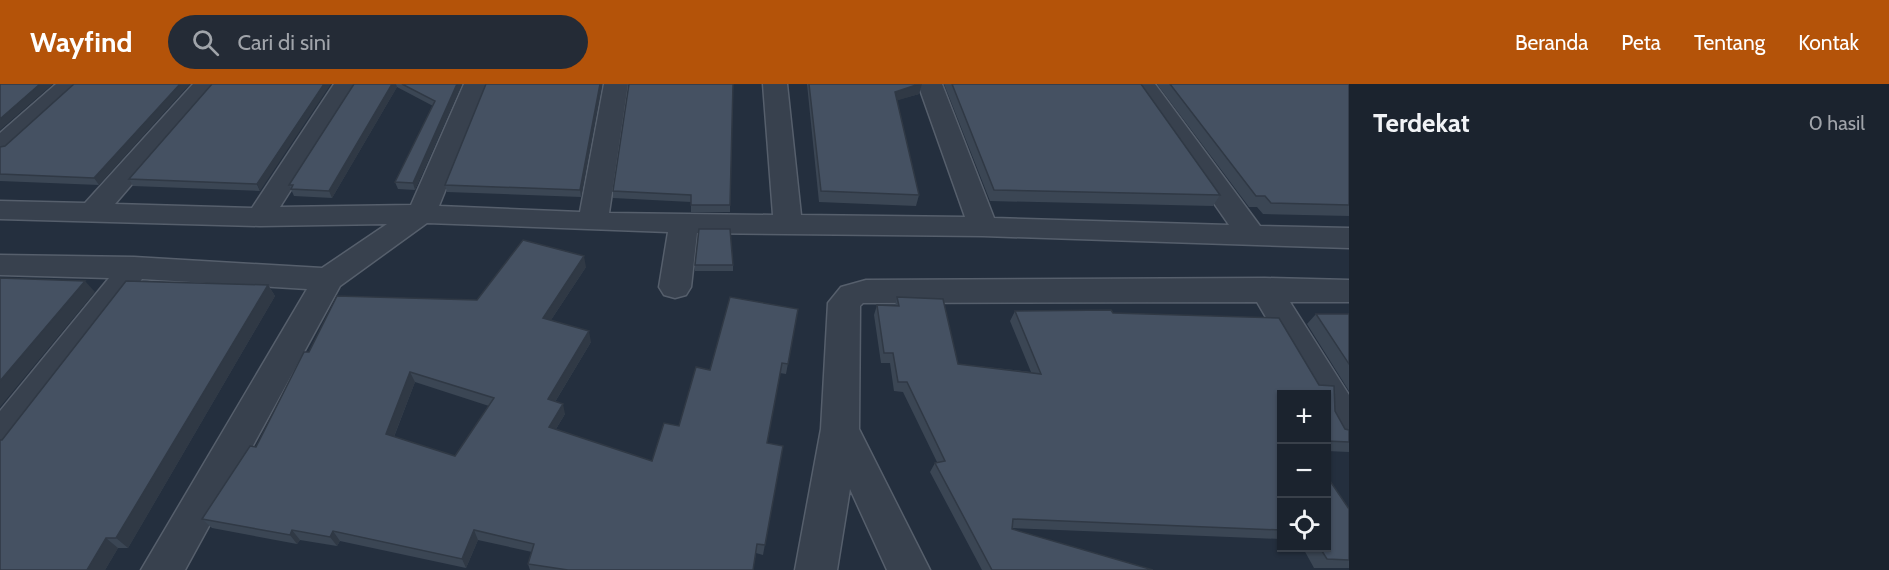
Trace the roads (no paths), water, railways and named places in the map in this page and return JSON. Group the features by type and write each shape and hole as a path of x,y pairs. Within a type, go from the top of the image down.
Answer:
{"street":[{"path":"0,146 70,84"},
{"path":"92,213 206,84"},
{"path":"260,217 346,84"},
{"path":"162,570 328,279 421,214 476,84"},
{"path":"593,222 616,84"},
{"path":"775,84 788,224"},
{"path":"930,84 983,227"},
{"path":"1143,84 1253,237"},
{"path":"0,210 260,217 421,214 593,222 983,227 1253,237 1349,238"},
{"path":"675,287 684,224"},
{"path":"0,265 134,268 328,279"},
{"path":"0,438 134,268"},
{"path":"1265,289 1349,426"},
{"path":"816,570 840,429 844,303 852,295 866,291 1265,289 1349,291"},
{"path":"840,429 909,570"}]}
